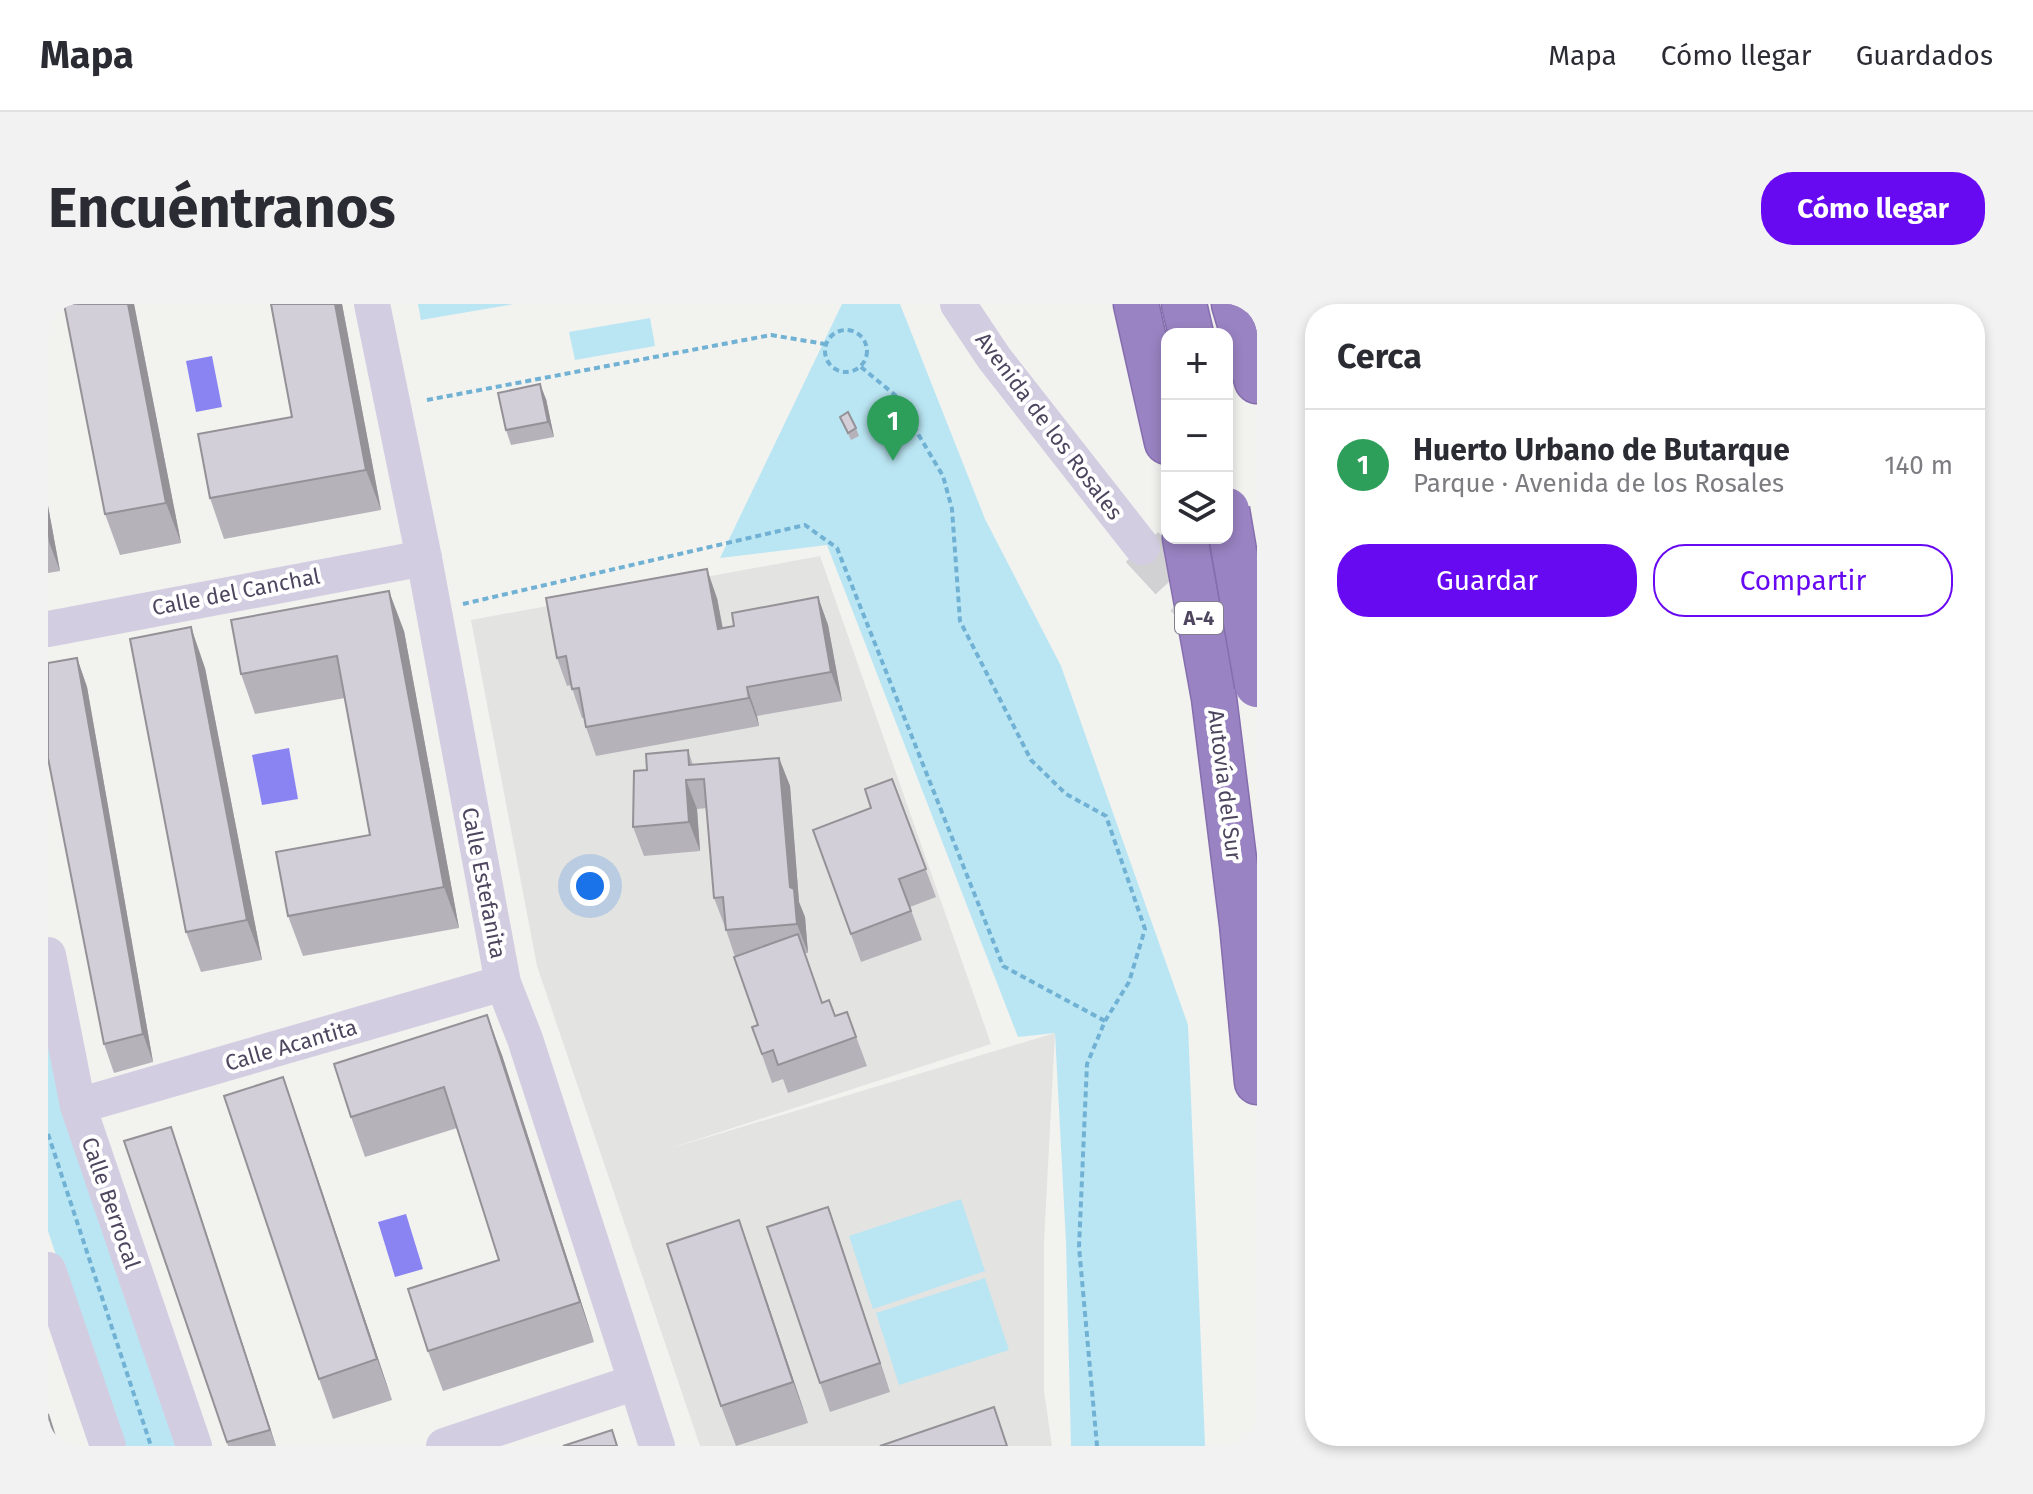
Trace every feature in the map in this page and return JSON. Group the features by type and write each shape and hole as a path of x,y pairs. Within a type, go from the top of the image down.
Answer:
{"highway":[{"path":"1136,304 1161,415"},
{"path":"1184,304 1190,328"},
{"path":"1234,304 1257,381"},
{"name":"Autovía del Sur","path":"1186,544 1214,698 1242,924 1257,1082"},
{"name":"A-4","path":"1233,544 1257,685"}],"street":[{"name":"Calle Estefanita","path":"372,304 424,558 503,983 525,1039 657,1446"},
{"name":"Avenida de los Rosales","path":"958,304 994,358 1142,547"},
{"name":"Calle del Canchal","path":"48,629 424,558"},
{"name":"Calle Berrocal","path":"48,955 78,1106 194,1446"},
{"name":"Calle Acantita","path":"78,1106 503,983"},
{"path":"48,1270 108,1446"},
{"path":"444,1446 636,1382"}],"path":[{"path":"847,330 858,334 865,343 867,356 861,367 849,373 835,371 825,360 825,344 835,332 847,330"},
{"path":"427,400 771,335 825,344"},
{"path":"861,367 895,395 943,476 952,509 960,621 1031,760 1066,794 1106,816 1145,929 1129,982 1105,1021 1087,1064 1079,1247 1097,1446"},
{"path":"434,611 805,525 837,548 1003,966 1105,1021"},
{"path":"48,1134 151,1446"}],"shaded area":[{"path":"418,304 514,304 421,320"},
{"path":"842,304 900,304 985,519 1061,666 1188,1025 1205,1446 1071,1446 1066,1242 1055,1033 1018,1037 827,545 720,558"},
{"path":"650,318 655,346 575,360 569,332"},
{"path":"212,356 222,407 196,412 186,361"},
{"path":"820,556 991,1044 665,1150 1055,1033 1044,1242 1044,1391 1052,1446 700,1446 537,966 471,620"},
{"path":"289,748 298,799 262,805 252,755"},
{"path":"48,1025 179,1446 120,1446 48,1231"},
{"path":"961,1199 985,1271 873,1309 849,1236"},
{"path":"406,1214 423,1269 395,1277 378,1222"},
{"path":"985,1278 1009,1350 899,1385 876,1313"}],"building":[{"path":"64,304 128,304 166,503 105,514"},
{"path":"271,304 335,304 366,470 210,498 198,434 292,417"},
{"path":"540,384 548,422 506,430 498,393"},
{"path":"848,412 856,428 848,433 840,417"},
{"path":"707,569 718,629 734,626 732,613 818,597 831,672 747,687 749,698 586,727 579,688 572,689 566,656 557,658 546,598"},
{"path":"389,591 444,887 288,916 276,852 370,835 337,656 241,674 231,620"},
{"path":"191,627 247,920 186,932 130,639"},
{"path":"77,658 143,1034 104,1044 48,758 48,663"},
{"path":"688,750 689,765 779,758 790,887 794,889 797,924 726,930 723,897 714,898 704,779 686,780 689,822 633,827 634,771 647,770 646,754"},
{"path":"892,779 926,869 899,879 911,911 851,934 813,830 871,808 865,789"},
{"path":"798,934 822,1003 829,1000 835,1016 847,1012 856,1037 778,1065 773,1050 762,1054 752,1027 758,1025 734,957"},
{"path":"487,1015 580,1302 428,1351 408,1289 499,1260 444,1087 351,1117 334,1064"},
{"path":"283,1077 377,1359 319,1379 224,1096"},
{"path":"171,1127 270,1430 227,1442 124,1141"},
{"path":"828,1207 880,1363 820,1383 767,1227"},
{"path":"739,1220 793,1382 721,1406 667,1244"},
{"path":"994,1407 1007,1446 880,1446"},
{"path":"48,1414 58,1446 48,1446"},
{"path":"612,1430 617,1446 563,1446"}],"tunnel":[{"path":"1142,547 1211,622"}],"place":[{"name":"Huerto Urbano de Butarque","path":"893,461"}]}
